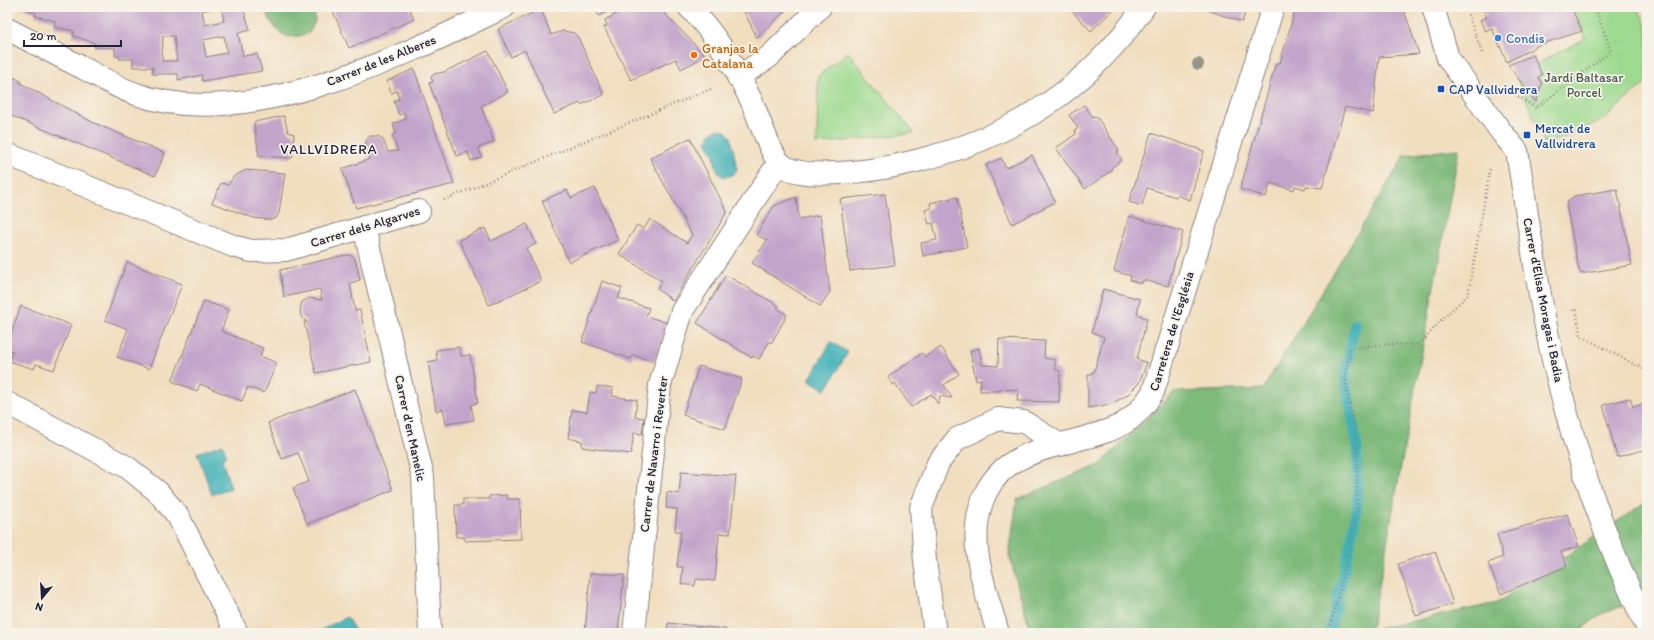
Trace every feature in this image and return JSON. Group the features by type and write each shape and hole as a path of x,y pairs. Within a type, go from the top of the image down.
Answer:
{"street":[{"name":"Carrer de les Alberes","path":"7,29 137,95 176,104 208,105 291,94 322,84 355,73 504,7"},
{"path":"689,7 712,35 738,77 750,99 778,162 797,171 813,174 855,173 894,166 939,155 983,140 1021,122 1069,89 1098,64 1125,35 1144,7"},
{"path":"738,77 769,56 820,7"},
{"name":"Carretera de l'Església","path":"998,633 977,554 975,532 983,499 991,482 1015,460 1035,451 1110,431 1128,422 1145,406 1153,392 1272,7"},
{"name":"Carrer d'Elisa Moragas i Badia","path":"1433,7 1448,58 1502,133 1517,151 1555,369 1582,462 1616,559 1647,627"},
{"name":"Carrer dels Algarves","path":"7,154 233,246 251,250 286,250 419,211"},
{"name":"Carrer de Navarro i Reverter","path":"634,633 660,385 675,330 682,311 778,162"},
{"name":"Carrer d'en Manelic","path":"364,227 423,477 430,633"},
{"path":"7,403 127,467 158,492 178,516 237,633"},
{"path":"935,633 925,561 921,508 938,463 957,439 998,419 1024,422 1060,445"}],"path":[{"path":"1465,7 1484,58"},
{"path":"1504,88 1536,108 1612,51 1595,7"},
{"name":"Carrer dels Algarves","path":"419,211 719,85"},
{"path":"1329,633 1349,551 1357,509 1357,444 1345,378 1350,348 1390,344 1420,346 1441,320 1468,295 1492,165"},
{"path":"1576,310 1581,336 1647,371"}],"green space":[{"path":"263,7 314,7 315,21 310,32 301,36 286,36 276,28"},
{"name":"Jardí Baltasar Porcel","path":"1573,7 1638,7 1647,28 1647,81 1605,119 1545,145 1516,75 1586,38"},
{"path":"848,52 914,133 817,144 818,76"},
{"path":"1459,149 1371,630 1497,603 1647,501 1647,609 1625,605 1601,614 1577,633 1031,633 1009,555 1017,499 1099,465 1174,392 1263,389 1405,155"}],"water":[{"path":"716,129 724,130 731,137 737,170 727,177 721,176 717,170 714,155 707,144 709,135"},
{"path":"831,342 848,352 826,390 809,380"},
{"path":"223,444 226,455 222,460 231,488 212,495 197,453"},
{"path":"347,617 356,633 315,633"}],"building":[{"path":"20,7 218,7 202,11 205,25 224,21 221,7 243,7 250,30 238,33 243,56 257,54 262,71 202,81 202,75 178,80 178,74 153,74 153,67 133,67 133,59 119,59 120,57 115,56 115,48 94,47 95,43 73,36 74,31 54,27 55,21 35,16 36,13","holes":["163,36 174,36 177,61 162,61","224,36 227,53 206,57 203,40"]},
{"path":"331,7 409,7 414,19 349,48"},
{"path":"594,7 618,7 599,16"},
{"path":"630,7 658,7 706,56 681,69 676,59 631,80 604,27 607,26 605,20"},
{"path":"742,7 789,7 757,38"},
{"path":"1068,7 1116,7 1091,31"},
{"path":"1199,7 1247,7 1242,22"},
{"path":"1296,7 1403,7 1419,54 1379,57 1373,113 1345,107 1322,188 1306,186 1305,189 1295,186 1294,190 1270,183 1266,197 1240,189 1276,63 1280,63"},
{"path":"1482,7 1571,7 1582,31 1539,45 1507,62 1492,28 1485,31 1480,20 1487,17"},
{"path":"541,9 551,35 563,31 574,33 578,37 604,95 554,114 525,50 511,57 498,29"},
{"path":"488,51 508,92 481,106 494,142 478,148 482,157 471,161 468,152 457,156 429,83 433,82 431,77 434,74 444,72"},
{"path":"1533,55 1542,75 1538,77 1542,83 1536,102 1508,65"},
{"path":"414,69 454,184 356,208 342,169 370,159 366,141 370,136 378,136 383,139 388,152 398,151 392,135 396,134 393,124 406,119 404,113 399,115 394,101 399,99 397,91 391,93 387,81"},
{"path":"7,74 21,81 20,83 94,123 165,153 155,176 7,114"},
{"path":"1084,105 1093,117 1096,116 1119,150 1117,152 1122,160 1111,168 1112,170 1085,189 1056,148 1076,134 1075,130 1078,128 1069,115"},
{"path":"284,116 288,132 294,134 292,158 259,156 254,122"},
{"path":"1151,133 1204,151 1190,200 1177,195 1176,197 1147,188 1142,206 1129,202"},
{"path":"690,138 727,212 673,301 657,289 662,281 619,254 637,225 644,229 650,219 687,243 692,235 650,158"},
{"path":"1032,155 1055,202 1012,224 986,165 1001,158 1006,168"},
{"path":"246,170 285,173 279,213 276,218 271,220 254,218 212,203 221,183 228,185 234,176"},
{"path":"595,188 618,240 569,262 542,201 567,190 571,198"},
{"path":"1617,189 1632,265 1581,274 1566,205 1574,196"},
{"path":"885,194 895,265 850,271 840,199"},
{"path":"796,197 799,219 820,215 830,292 820,306 752,263 767,240 756,235 774,206"},
{"path":"957,197 967,247 923,256 921,243 937,240 933,223 929,224 925,210 931,208 930,203"},
{"path":"1129,216 1183,232 1168,286 1143,280 1142,284 1130,280 1131,276 1114,271"},
{"path":"527,224 536,244 526,248 541,281 489,305 459,240 485,228 491,241"},
{"path":"350,255 355,259 360,280 350,283 355,311 360,310 371,362 316,373 304,322 307,322 301,317 300,310 302,302 309,298 322,300 320,289 284,297 280,270"},
{"path":"127,262 182,284 149,369 117,357 128,329 105,320"},
{"path":"726,275 779,306 777,308 787,315 772,342 769,342 759,359 753,356 752,358 697,323"},
{"path":"602,281 622,288 618,298 649,308 646,316 668,323 655,362 633,355 631,359 582,342"},
{"path":"1103,289 1140,299 1137,314 1147,319 1137,359 1147,363 1139,383 1126,396 1111,404 1088,408 1088,375 1094,372 1104,337 1092,332"},
{"path":"204,301 229,310 221,331 263,348 260,356 277,363 264,393 248,387 242,401 200,384 197,391 172,381"},
{"path":"21,306 71,325 54,370 36,364 34,369 9,361 13,351 7,349 7,344"},
{"path":"999,339 1045,341 1044,358 1055,360 1055,369 1060,371 1059,402 1017,401 1018,390 1000,389 1000,391 980,391 981,379 976,381 970,351 979,348 982,365 998,366"},
{"path":"459,347 461,356 470,355 478,403 471,405 474,420 446,424 443,409 436,411 428,362 437,360 436,350"},
{"path":"941,347 959,374 944,385 952,398 940,396 938,404 931,394 911,407 895,383 893,385 888,377 922,353 925,357"},
{"path":"699,366 742,379 725,429 683,415"},
{"path":"597,386 613,388 612,396 637,400 635,417 644,418 642,434 634,433 631,454 582,447 582,441 568,438 572,410 587,412 590,392 596,393"},
{"path":"355,389 393,490 307,524 293,488 309,481 298,453 282,459 268,423"},
{"path":"1630,398 1633,407 1647,403 1647,449 1617,457 1603,405"},
{"path":"681,472 736,476 730,534 719,533 715,581 696,579 695,586 681,584 683,567 677,567 681,531 675,531 677,509 666,508 667,492 679,494"},
{"path":"507,495 507,499 520,499 521,539 465,541 464,537 456,537 455,505 463,505 463,499 489,499 489,496"},
{"path":"1567,514 1579,546 1561,552 1567,566 1501,594 1488,563 1503,557 1497,534"},
{"path":"1435,551 1453,604 1416,616 1398,564"},
{"path":"590,573 624,575 618,633 585,633"},
{"path":"668,623 725,629 730,633 667,633"},
{"path":"286,628 288,633 276,633"}],"waterway":[{"path":"1329,633 1349,551 1357,509 1357,444 1345,378 1355,323"}],"place":[{"name":"Condis","path":"1498,38"},
{"name":"Granjas la Catalana","path":"694,55"},
{"name":"CAP Vallvidrera","path":"1441,89"},
{"name":"Mercat de Vallvidrera","path":"1527,135"}],"district":[{"name":"VALLVIDRERA","path":"329,149"}]}
